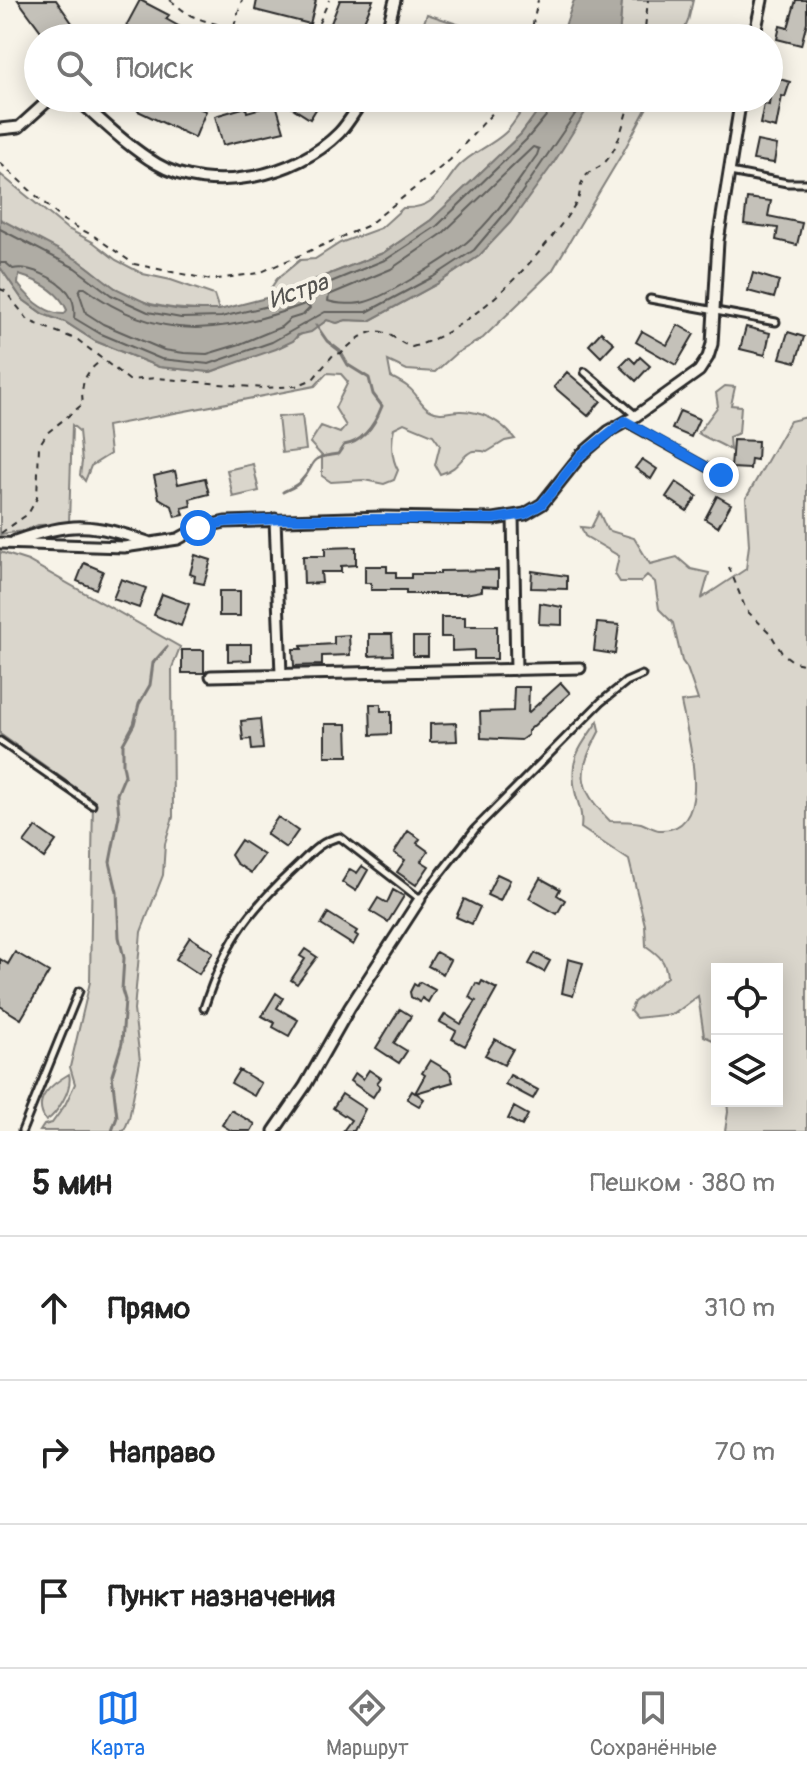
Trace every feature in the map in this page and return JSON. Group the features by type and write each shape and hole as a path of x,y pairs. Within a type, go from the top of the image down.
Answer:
{"street":[{"path":"389,24 395,0"},
{"path":"757,24 762,0"},
{"path":"0,129 19,127 36,112"},
{"path":"92,112 159,166 207,179 243,177 304,160 340,133 354,112"},
{"path":"4,543 124,547 178,539 198,528 225,522 275,519 494,519 525,514 542,504 581,455 699,371 708,357 712,344 718,241 739,112"},
{"path":"513,516 516,670"},
{"path":"275,519 281,674"},
{"path":"4,543 41,532 84,525 112,530 151,543"},
{"path":"211,676 580,668"},
{"path":"274,1131 420,899"}],"lane":[{"path":"730,172 787,183 807,183"},
{"path":"650,299 776,322"},
{"path":"585,372 636,416"},
{"path":"625,421 721,475"},
{"path":"204,1008 216,970 234,935 259,901 324,841 340,837 420,899 476,828 601,702 626,682 642,675"},
{"path":"0,741 92,805"},
{"path":"22,1131 79,991"}],"path":[{"path":"170,0 190,15 215,24"},
{"path":"235,24 242,0"},
{"path":"318,24 329,0"},
{"path":"533,24 538,0"},
{"path":"645,24 648,0"},
{"path":"0,163 63,220 94,236 134,264 211,280 259,273 367,226 450,160 493,112"},
{"path":"0,289 29,321 78,340 129,380 157,378 263,388 296,386 313,379 334,354 342,353 351,343 374,331 381,331 405,345 418,346 485,309 554,234 579,199 582,181 592,170 605,164 613,151 626,112"},
{"path":"0,534 28,514 37,498 39,446 47,433 83,404 81,390 87,371 102,360"},
{"path":"729,567 746,610 770,633 782,653 794,662 807,665"}],"shaded area":[{"path":"622,0 693,0 687,24 620,24"},
{"path":"427,14 457,24 424,24"},
{"path":"522,112 539,112 521,134 431,220 383,253 274,296 271,288 277,279 300,260 315,259 340,243 381,228 403,208 431,201 459,166 505,133"},
{"path":"585,112 644,112 552,271 483,338 455,354 435,372 407,370 388,361 391,377 411,390 430,410 484,415 504,427 515,439 487,452 467,454 455,467 440,474 435,465 440,445 433,435 404,423 394,428 393,433 393,455 398,470 394,480 384,484 364,480 331,482 322,476 322,456 310,443 321,426 340,433 346,426 335,408 348,382 341,374 327,373 315,386 107,426 110,454 91,466 85,481 80,475 79,431 72,425 69,524 38,525 24,531 0,534 0,267 22,299 43,314 65,322 95,341 159,367 211,372 292,341 327,320 337,323 346,320 369,321 437,284 479,256"},
{"path":"0,174 66,228 93,242 116,260 143,274 214,295 219,310 177,308 137,299 112,286 77,260 0,219"},
{"path":"725,386 735,387 731,405 741,406 739,433 729,437 730,450 698,433 718,406 716,393"},
{"path":"302,415 306,450 282,453 278,417"},
{"path":"807,417 807,1131 725,1131 728,1107 783,1107 783,963 711,963 711,1039 704,1036 698,996 674,1014 636,1018 630,1011 634,1002 667,977 666,971 661,959 646,946 645,925 629,860 581,828 581,813 575,791 575,761 598,721 600,730 584,768 591,798 610,821 641,823 659,830 677,827 688,816 694,779 681,702 698,700 682,661 673,623 659,609 655,582 647,575 640,582 620,582 615,574 619,556 585,536 581,527 591,528 599,512 607,530 634,538 650,564 677,557 691,569 709,573 702,598 746,569 749,545 746,498 790,421"},
{"path":"253,464 259,491 233,497 227,470"},
{"path":"0,552 28,561 180,647 172,668 173,817 165,844 163,875 141,932 134,1010 140,1061 124,1131 40,1131 44,1125 52,1123 75,1084 70,1067 90,982 93,800 0,734"},
{"path":"69,1074 69,1087 63,1100 46,1121 42,1113 42,1099 50,1087"}],"water":[{"path":"574,0 622,0 620,24 566,24"},
{"name":"Истра","path":"537,112 585,112 553,164 510,223 479,256 437,284 369,321 346,320 337,323 327,320 311,332 298,335 276,349 210,372 159,367 95,341 65,322 43,314 22,299 0,267 0,219 80,261 115,288 151,305 181,310 219,310 274,296 383,253 431,220 521,134","holes":["19,275 41,284 59,297 67,310 64,314 44,308 27,295 18,284"]}],"building":[{"path":"18,0 56,0 73,24 36,24"},
{"path":"140,0 169,15 166,19 175,24 127,24"},
{"path":"257,0 316,0 310,24 255,10"},
{"path":"340,0 373,0 363,24 331,24"},
{"path":"796,0 807,0 807,22 801,45 783,40 783,27 788,28"},
{"path":"783,80 790,82 783,96"},
{"path":"140,112 206,112 195,138"},
{"path":"229,112 278,112 284,131 223,145 215,116"},
{"path":"299,112 314,112 310,119"},
{"path":"762,112 779,112 776,128 760,124"},
{"path":"757,141 777,145 774,163 753,160"},
{"path":"747,198 771,201 768,216 802,223 797,245 776,240 778,228 744,224"},
{"path":"753,273 779,281 774,298 748,291"},
{"path":"678,325 694,334 676,365 636,342 642,331 667,345"},
{"path":"746,327 770,333 765,355 740,349"},
{"path":"601,332 614,343 601,357 589,345"},
{"path":"788,332 804,337 796,362 780,358"},
{"path":"629,357 635,363 640,357 650,366 636,381 620,366"},
{"path":"567,372 601,401 588,416 554,387"},
{"path":"680,411 699,419 691,437 672,429"},
{"path":"733,440 758,441 757,460 751,459 750,469 731,468"},
{"path":"642,459 657,469 651,479 635,468"},
{"path":"175,471 178,484 205,478 209,494 190,499 191,506 182,508 184,515 175,517 172,506 159,498 154,476"},
{"path":"676,482 697,496 687,511 666,497"},
{"path":"717,496 731,504 718,527 705,519"},
{"path":"356,547 356,565 341,566 341,572 321,572 322,583 304,584 303,556 325,556 325,548"},
{"path":"195,555 211,560 204,584 194,582 195,576 190,574"},
{"path":"84,563 103,571 96,589 77,581"},
{"path":"365,566 387,566 387,572 396,572 396,578 411,578 411,574 440,574 440,571 498,570 498,587 482,586 482,591 465,594 406,594 406,590 371,590 371,583 365,583"},
{"path":"532,571 567,576 567,589 531,588"},
{"path":"121,579 146,588 139,608 113,599"},
{"path":"219,591 240,591 240,616 219,616"},
{"path":"162,594 189,604 181,626 154,615"},
{"path":"540,603 562,607 562,625 539,624"},
{"path":"441,617 465,617 465,626 497,626 497,659 474,659 474,650 452,651 452,637 441,637"},
{"path":"597,623 619,625 615,654 594,651"},
{"path":"369,634 392,634 393,655 369,656"},
{"path":"349,635 350,655 322,656 322,665 294,666 293,649 334,644 334,636"},
{"path":"413,637 428,637 428,656 413,656"},
{"path":"228,644 251,644 251,660 228,661"},
{"path":"182,650 204,650 204,673 182,673"},
{"path":"561,683 570,693 521,740 481,738 480,712 513,711 514,687 529,687 528,713"},
{"path":"370,704 381,704 381,711 391,711 391,734 371,735"},
{"path":"260,719 263,749 252,750 251,739 243,740 241,721"},
{"path":"456,723 457,741 430,742 430,724"},
{"path":"325,724 347,724 348,756 325,756"},
{"path":"278,817 298,831 286,848 266,834"},
{"path":"36,827 56,841 44,858 24,843"},
{"path":"408,831 420,839 417,843 428,851 421,861 429,866 416,885 397,872 405,860 394,853"},
{"path":"241,840 264,855 251,873 236,863 231,855"},
{"path":"362,866 368,870 356,891 342,882 350,869 357,873"},
{"path":"497,874 510,880 500,901 487,895"},
{"path":"540,878 560,889 557,895 565,900 557,914 529,898"},
{"path":"393,890 404,896 388,922 370,911 378,898 387,903"},
{"path":"464,899 480,907 472,924 456,917"},
{"path":"328,913 357,931 353,945 321,925"},
{"path":"190,937 213,952 199,974 176,959"},
{"path":"305,949 317,957 297,984 291,980 305,959 300,956"},
{"path":"15,952 49,972 21,1019 0,1006 0,959 8,964"},
{"path":"436,952 450,960 443,974 428,966"},
{"path":"535,953 550,961 544,972 529,964"},
{"path":"568,959 583,963 573,996 562,993"},
{"path":"482,981 497,989 465,1046 452,1039 456,1031 440,1022 445,1014 461,1024 476,1001 469,997 476,983 480,985"},
{"path":"420,982 435,990 428,1002 411,997 414,984 417,986"},
{"path":"276,993 283,998 277,1008 298,1020 289,1036 262,1016"},
{"path":"400,1009 411,1016 394,1043 407,1051 399,1063 376,1048"},
{"path":"495,1039 513,1049 504,1065 485,1055"},
{"path":"430,1060 450,1072 453,1082 416,1093 424,1099 419,1106 407,1099 412,1091 415,1093"},
{"path":"239,1070 261,1083 254,1096 231,1083"},
{"path":"369,1070 381,1078 373,1097 350,1081 355,1073 363,1079"},
{"path":"510,1075 538,1090 533,1099 505,1084"},
{"path":"342,1094 365,1109 354,1131 343,1131 351,1120 333,1108"},
{"path":"514,1107 528,1115 522,1126 508,1119"},
{"path":"231,1110 255,1124 251,1131 232,1131 222,1125"}],"waterway":[{"path":"283,492 299,483 316,460 338,454 344,445 363,436 382,406 373,394 369,378 348,365 340,351 327,341 316,325"},
{"path":"112,1131 117,1117 112,1075 122,1043 125,1000 117,892 110,862 119,816 117,794 125,775 123,744 150,685 153,663 167,647"}],"route":[{"path":"198,528 225,522 283,519 494,519 525,514 542,504 581,455 625,421 721,475"}]}
